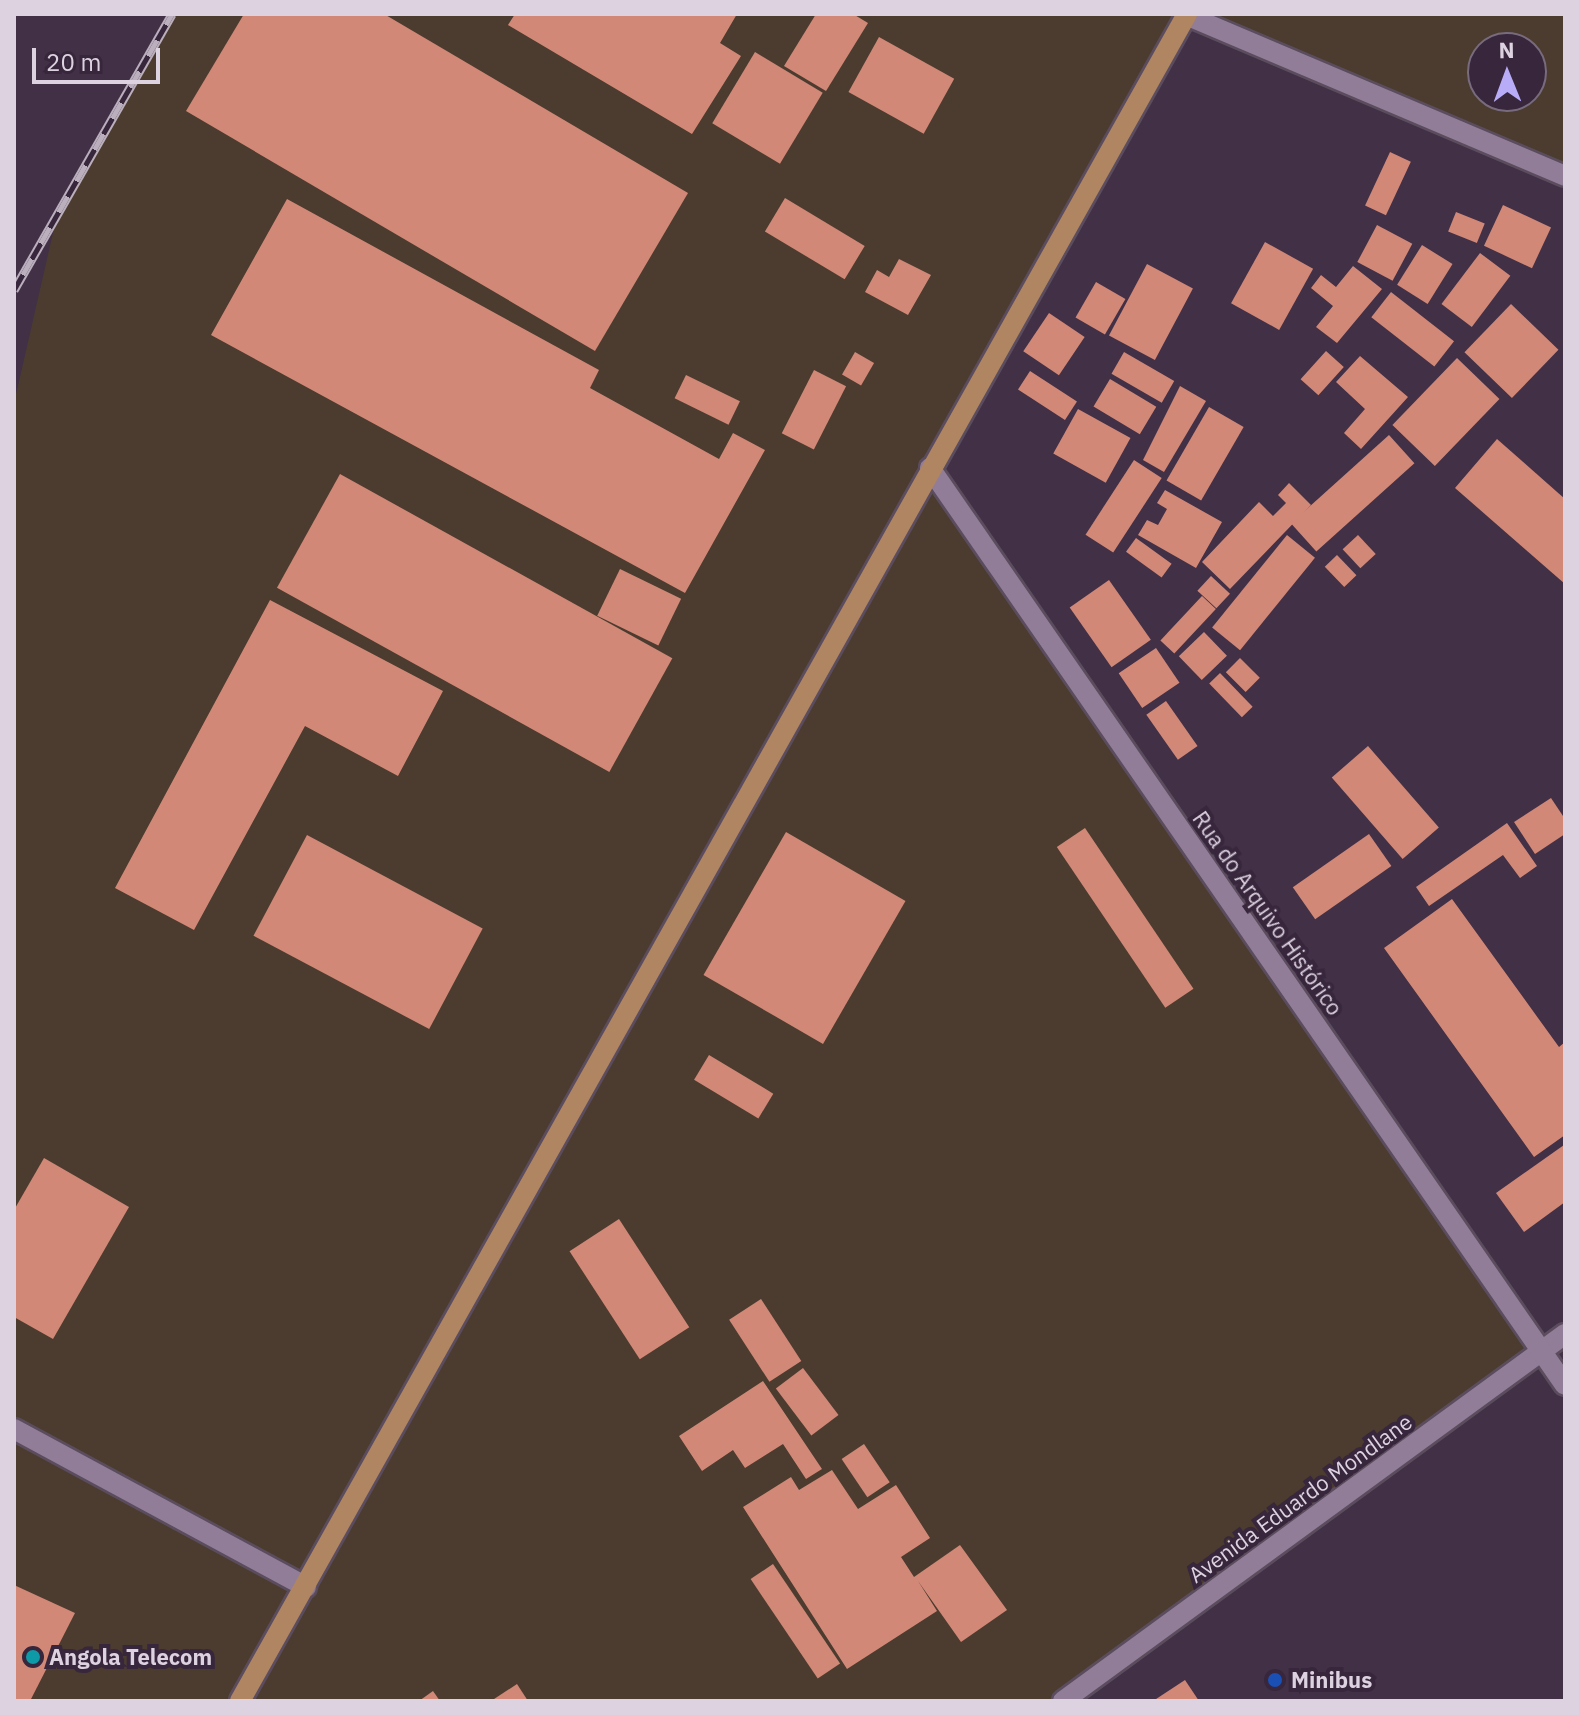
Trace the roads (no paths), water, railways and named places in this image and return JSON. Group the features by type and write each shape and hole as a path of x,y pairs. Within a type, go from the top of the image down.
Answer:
{"main road":[{"path":"240,1701 1186,14"}],"street":[{"path":"1186,14 1565,176"},
{"name":"Rua do Arquivo Histórico","path":"930,468 1565,1385"},
{"name":"Avenida Eduardo Mondlane","path":"1063,1701 1565,1334"},
{"path":"14,1429 306,1587"}],"railway":[{"path":"14,290 172,14"}],"place":[{"name":"Angola Telecom","path":"33,1657"},
{"name":"Minibus","path":"1275,1680"}]}
